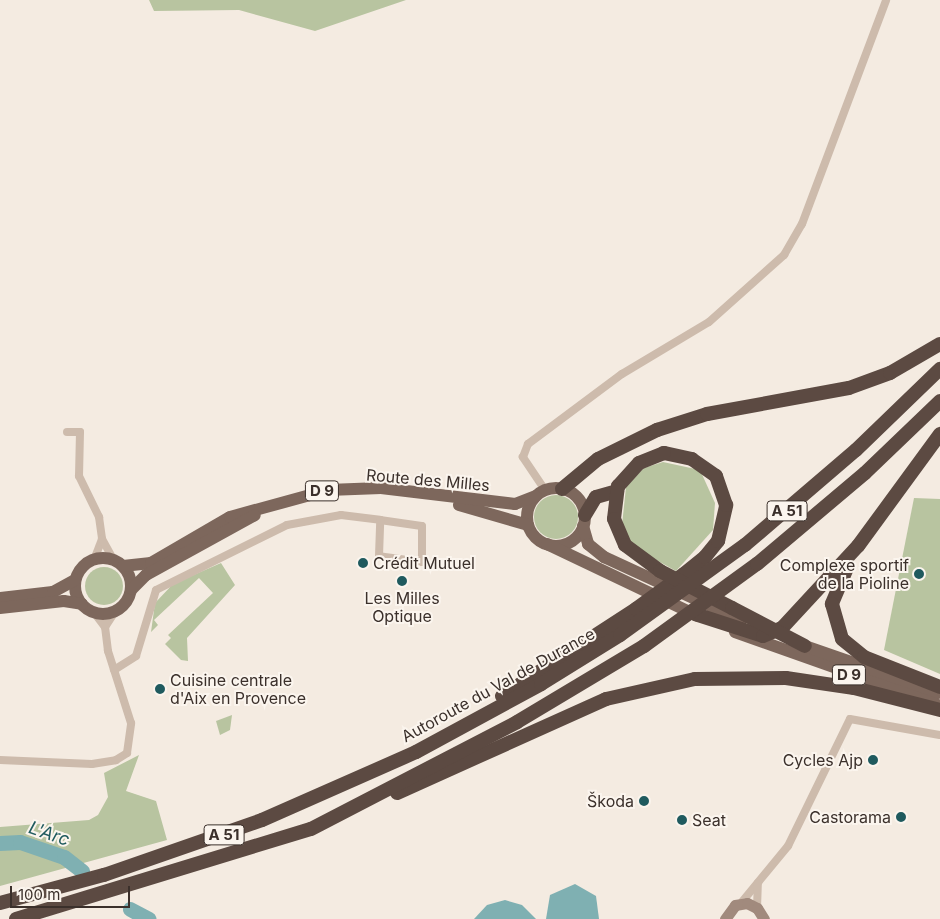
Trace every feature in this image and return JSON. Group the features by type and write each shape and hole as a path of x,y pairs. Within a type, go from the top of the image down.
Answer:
{"highway":[{"path":"562,489 598,460 657,430 707,414 848,388 890,373 940,344"},
{"name":"Autoroute du Val de Durance","path":"0,903 66,887 197,845 340,787 472,723 627,631 786,512 940,369"},
{"name":"A 51","path":"16,919 125,889 311,829 517,722 652,641 795,534 940,401"},
{"path":"940,434 881,518 838,585 832,604 835,625 853,650 940,687"},
{"path":"340,787 474,713 584,644 684,574 713,549 722,534 726,505 721,484 705,466 685,456 651,456 630,470 616,491 613,513 620,538 656,575 724,616 774,632 805,646"},
{"path":"584,521 596,497 616,491"},
{"path":"774,632 820,590 881,518"},
{"path":"695,614 724,616"},
{"path":"311,829 435,778 585,707 656,686 732,676 786,678 854,688 940,710"}],"main road":[{"name":"Route des Milles","path":"121,566 151,563 230,517 328,490 381,488 515,504 540,493"},
{"path":"656,575 597,553 588,544 578,498 562,489 540,493 528,510 528,525 547,544 638,589 695,614"},
{"name":"Route des Milles","path":"132,589 146,575 256,514 296,501 385,495 469,507 528,525"},
{"path":"547,544 565,544 584,521"},
{"path":"0,598 53,592 75,580 83,566 94,560 121,566 132,589 116,610 88,608 64,601 0,608"},
{"path":"75,580 88,608"},
{"name":"D 9","path":"724,616 804,660 940,704"},
{"name":"D 9","path":"805,646 940,693"},
{"path":"725,919 730,909 741,903 757,908 764,919"}],"street":[{"path":"540,493 523,458 528,444 622,374 710,322 784,255 802,224 886,0"},
{"path":"68,432 80,432 79,476 99,517 102,539 121,566"},
{"path":"114,670 136,656 156,590 287,525 341,516 380,520 422,526 422,562 379,556 380,520"},
{"path":"94,560 102,539"},
{"path":"0,760 92,764 116,760 127,753 133,733 114,670 105,627 88,608"},
{"path":"105,627 116,610"},
{"path":"741,903 788,846 850,719 940,735"},
{"path":"757,908 758,883"}],"green space":[{"path":"149,0 406,0 315,31 239,10 154,11"},
{"path":"663,462 700,470 715,503 713,530 676,571 633,547 622,525 626,487 644,468"},
{"path":"556,495 568,499 574,505 578,517 574,529 568,535 556,539 544,535 538,529 534,517 538,505 544,499"},
{"name":"Complexe sportif de la Pioline","path":"914,498 940,499 940,674 884,650"},
{"path":"221,563 235,585 187,638 188,661 181,660 165,644 171,638 168,635 213,593 199,578 154,620 158,625 151,632 155,603 173,584"},
{"path":"104,567 111,568 117,573 122,579 122,593 117,599 111,604 104,605 97,604 91,599 86,593 85,586 86,579 91,573 97,568"},
{"path":"232,715 230,730 220,735 216,721"},
{"path":"139,755 126,791 156,801 167,840 0,886 0,827 89,820 98,815 108,797 104,773"}],"water":[{"path":"575,884 596,896 599,919 546,919 550,895"},
{"path":"505,900 522,905 536,919 474,919 487,905"}],"waterway":[{"name":"L'Arc","path":"0,843 20,842 64,857 82,871"},
{"name":"L'Arc","path":"130,909 149,919"}],"place":[{"name":"Crédit Mutuel","path":"363,563"},
{"name":"Complexe sportif de la Pioline","path":"919,574"},
{"name":"Les Milles Optique","path":"402,581"},
{"name":"Cuisine centrale d'Aix en Provence","path":"160,689"},
{"name":"Cycles Ajp","path":"873,760"},
{"name":"Škoda","path":"644,801"},
{"name":"Castorama","path":"901,817"},
{"name":"Seat","path":"682,820"}]}
